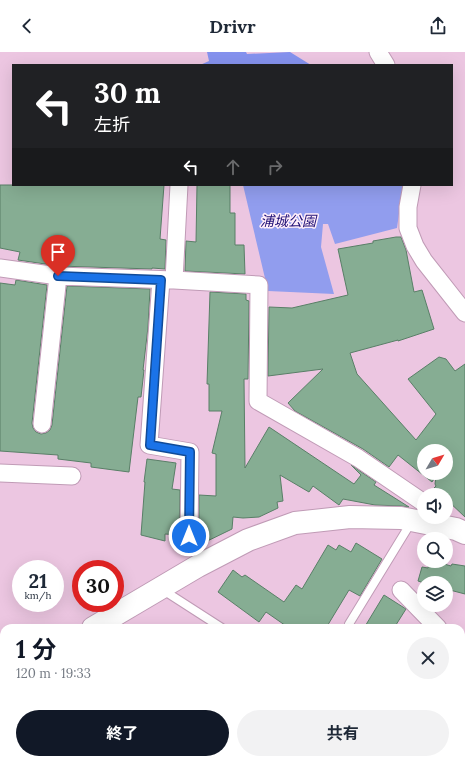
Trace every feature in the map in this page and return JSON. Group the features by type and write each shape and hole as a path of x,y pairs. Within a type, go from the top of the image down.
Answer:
{"street":[{"path":"378,52 385,64"},
{"path":"179,186 167,280 150,445 190,452 189,536"},
{"path":"412,186 408,208 408,228 415,246 424,261 465,313"},
{"path":"0,268 58,276 259,285 258,401 358,458 417,508"},
{"path":"42,424 58,276"},
{"path":"0,472 72,476"},
{"path":"100,624 198,566 248,540 295,524 350,517 401,518 417,517"},
{"path":"444,524 465,533"},
{"path":"402,590 434,624"}],"lane":[{"path":"349,624 420,524"},
{"path":"160,588 216,624"}],"green space":[{"name":"浦城公園","path":"243,186 403,186 397,228 335,244 328,224 323,224 321,247 334,294 268,291"}],"shaded area":[{"path":"207,52 246,52 247,54 290,52 309,64 202,64 209,61"}],"building":[{"path":"0,185 164,186 160,239 166,240 165,269 59,266 18,260 20,252 0,248"},
{"path":"197,186 230,186 230,213 235,213 235,245 244,245 245,274 185,271 186,241 196,242"},
{"path":"401,237 406,250 414,292 422,290 434,329 398,341 350,353 357,374 416,440 436,414 408,379 439,357 446,359 455,371 465,364 465,517 453,506 453,488 434,488 436,486 436,480 453,480 453,444 417,444 417,470 398,455 389,467 363,449 295,411 288,403 323,369 268,376 269,307 292,308 348,295 338,249 373,243 373,241"},
{"path":"16,280 47,285 32,423 36,432 41,434 50,430 52,425 67,286 150,289 141,397 138,397 129,472 91,467 91,463 58,459 58,455 0,451 0,283 15,285"},
{"path":"210,292 246,294 246,300 249,301 248,379 244,379 245,468 269,427 354,484 361,475 351,465 376,482 374,485 409,507 375,505 343,499 339,505 313,486 309,492 280,475 283,501 277,502 278,508 259,517 233,517 232,529 197,546 199,536 199,495 216,496 216,454 212,453 222,411 209,411 209,384 207,384"},
{"path":"147,459 176,463 172,489 180,490 179,535 165,534 165,541 141,535"},
{"path":"356,543 382,559 360,596 349,590 328,624 283,624 266,612 259,622 218,592 233,570 242,577 245,575 284,602 296,585 302,589 328,545 336,550 339,545 351,552"},
{"path":"453,564 465,566 465,594 453,591 453,576 419,576 422,568 453,568"},
{"path":"384,595 406,609 397,624 366,624"}],"route":[{"path":"58,276 161,280 150,445 190,452 189,536"}]}
